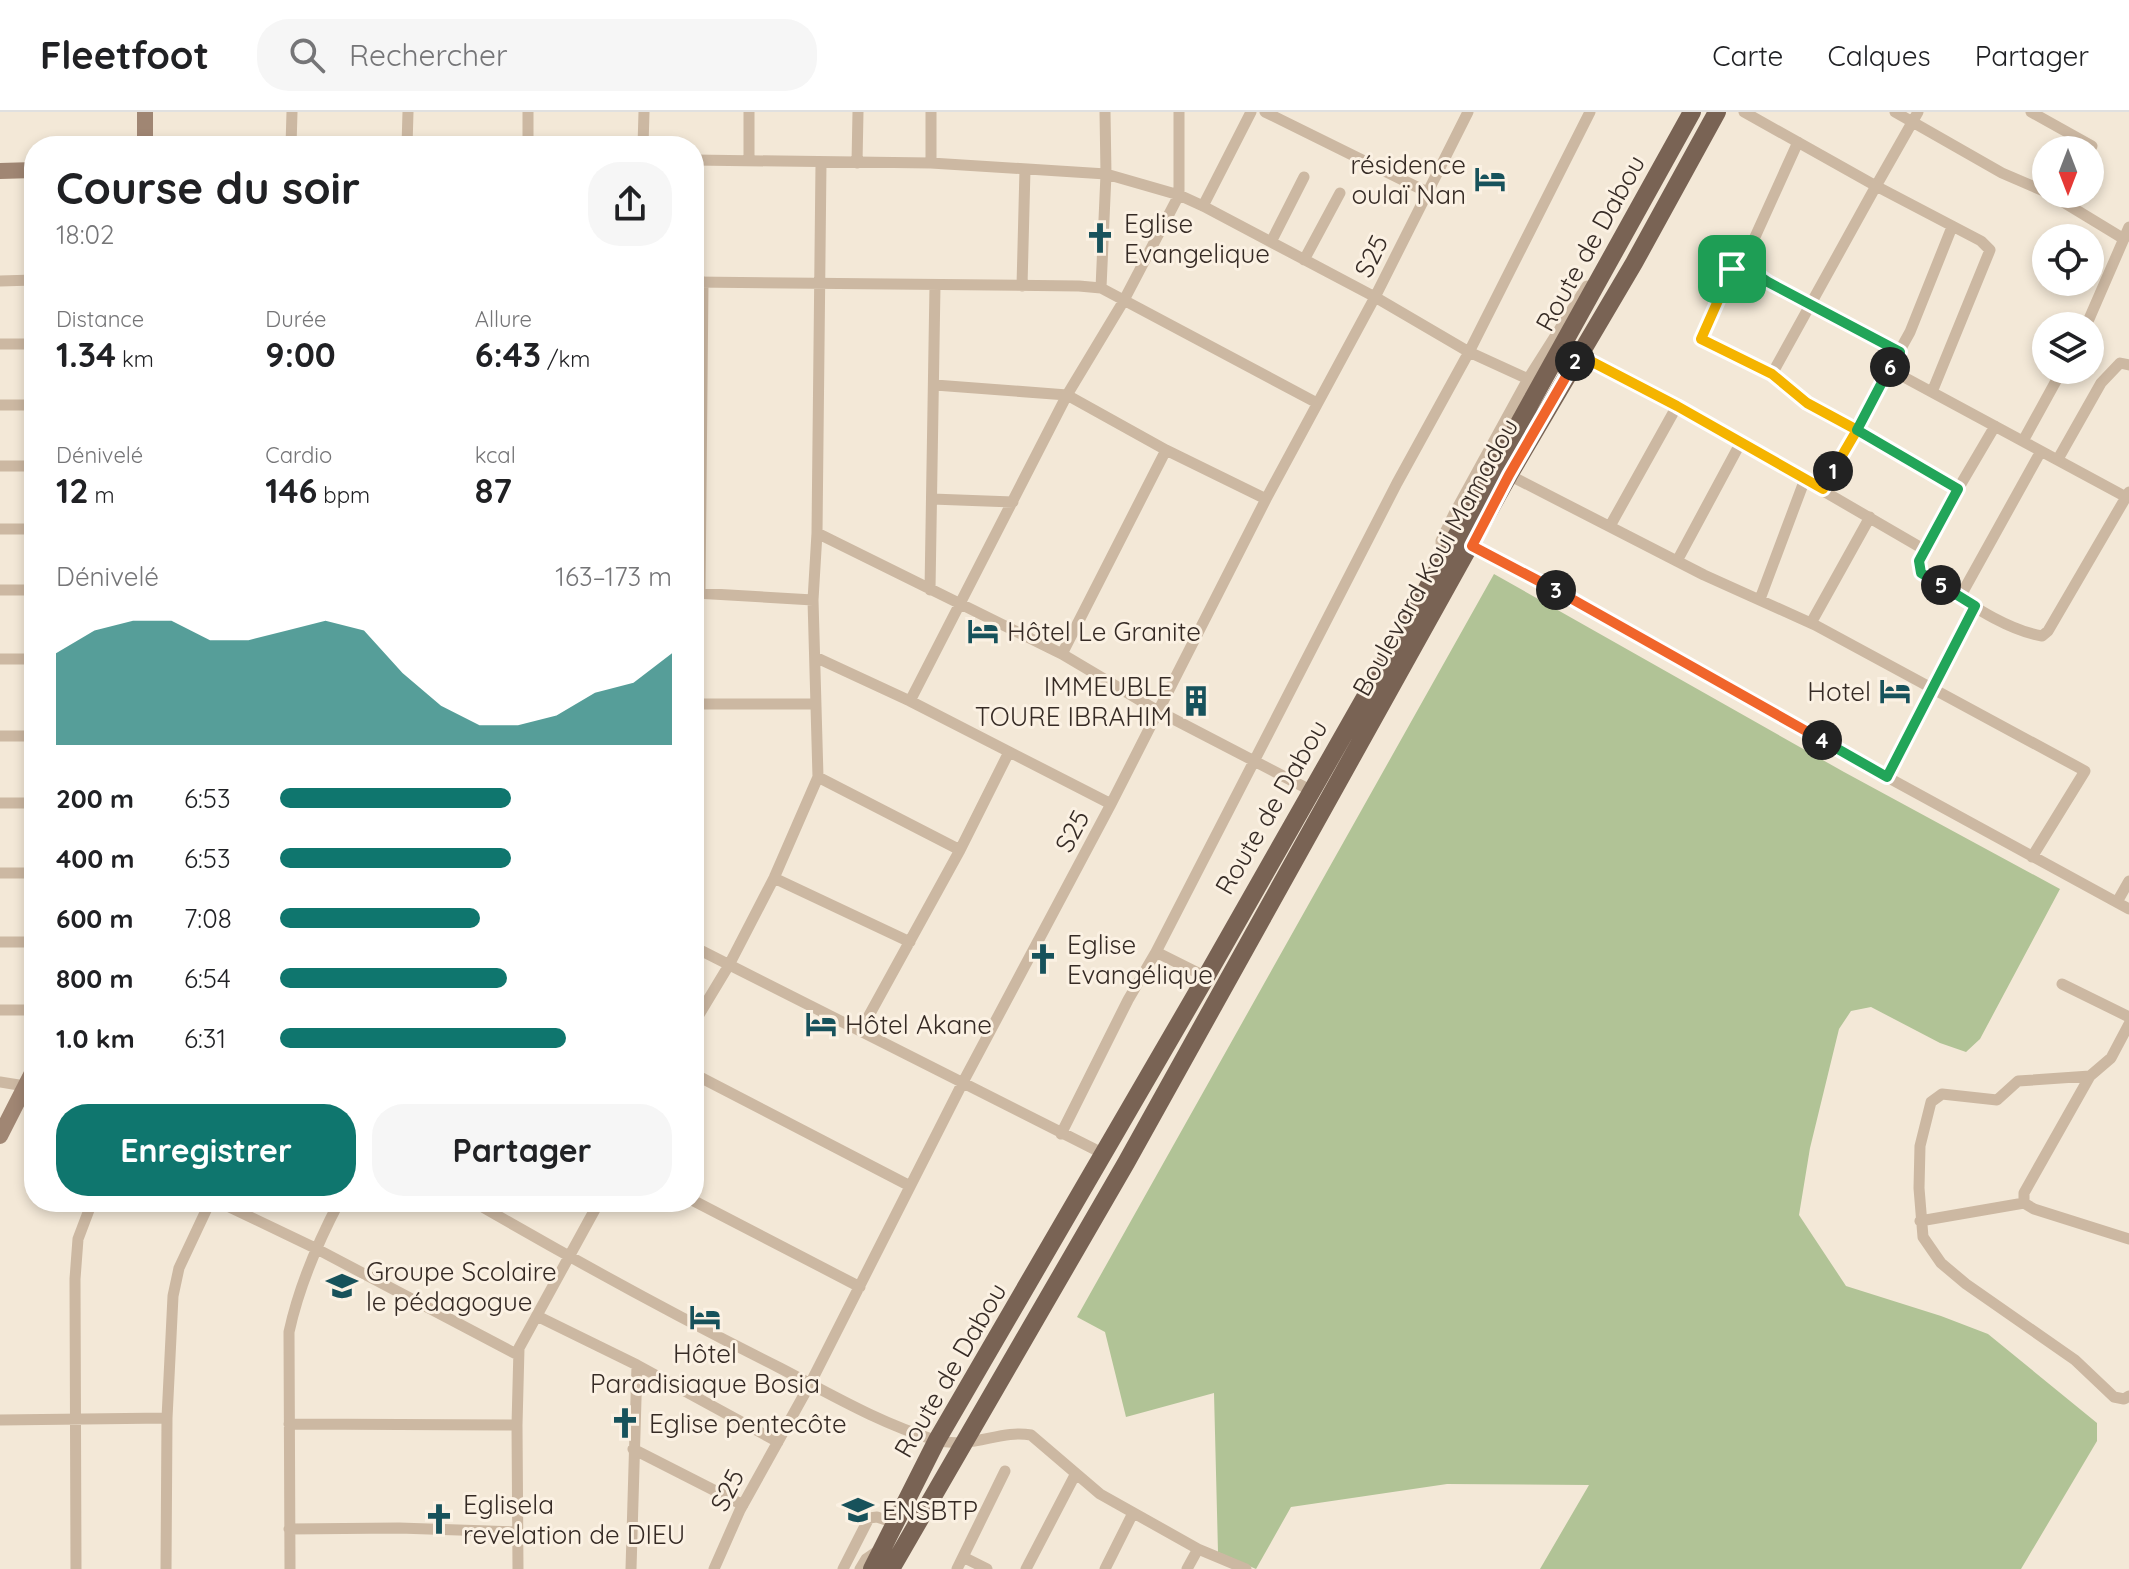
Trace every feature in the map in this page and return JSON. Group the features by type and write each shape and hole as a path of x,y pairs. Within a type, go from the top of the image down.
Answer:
{"main road":[{"name":"Route de Dabou","path":"892,1561 895,1523 937,1440 1442,562 1692,112"},
{"name":"Boulevard Koui Mamadou","path":"963,1444 1126,1163 1509,475 1634,263 1717,112"},
{"name":"Route de Dabou","path":"872,1569 892,1561 963,1444"}],"street":[{"path":"145,112 145,136"},
{"path":"291,136 292,112"},
{"path":"407,136 408,112"},
{"path":"528,112 528,136"},
{"path":"643,136 644,112"},
{"path":"749,112 749,160"},
{"path":"857,163 858,112"},
{"path":"931,112 931,163"},
{"path":"1101,288 1106,174 1105,112"},
{"path":"910,701 1067,395 1123,302 1179,195 1179,112"},
{"path":"1203,206 1251,112"},
{"path":"1265,112 1427,192"},
{"name":"S25","path":"714,1569 743,1505 810,1384 962,1084 1111,804 1266,499 1375,297 1468,112"},
{"path":"1061,1134 1397,483 1469,352 1590,112"},
{"path":"1744,112 1988,245 1989,256 1932,392"},
{"path":"1895,112 1915,117 2002,173 2032,186"},
{"path":"2031,112 2074,136"},
{"path":"1772,374 1915,117"},
{"path":"1798,142 1755,237 1740,262 1732,269 1701,339 1772,374 1807,403 1958,489"},
{"path":"704,160 931,163 1106,174 1179,195 1203,206 1375,297 1469,352 1528,379"},
{"path":"704,1006 774,878 818,777 813,600 817,533 821,163"},
{"path":"1022,286 1025,169"},
{"path":"0,171 24,170"},
{"path":"1271,242 1304,177"},
{"path":"1304,260 1340,193"},
{"path":"2073,208 2124,239"},
{"path":"1823,489 1900,352 1952,227"},
{"path":"2092,312 2129,227"},
{"path":"1740,262 1768,282 1900,352"},
{"path":"1442,562 1441,541 1528,379 1583,290 1605,270"},
{"path":"0,281 24,280"},
{"path":"704,282 1101,288 1317,403"},
{"path":"930,590 935,285"},
{"path":"0,344 24,344"},
{"path":"1579,355 1741,442 1925,550"},
{"path":"2058,459 2101,383 2120,363 2129,365"},
{"path":"1889,369 2128,495 2048,631 2042,636 1975,606 1921,573 1919,561 1995,426"},
{"path":"2023,441 2054,384"},
{"path":"935,385 1067,395 1166,450 1266,499"},
{"path":"0,405 24,405"},
{"path":"1610,526 1677,406"},
{"path":"1677,561 1741,442"},
{"path":"1062,654 1166,450"},
{"path":"1960,597 2041,451"},
{"path":"0,466 24,466"},
{"path":"1509,475 1677,561 1811,623 2085,771 2032,857"},
{"path":"1760,599 1805,479"},
{"path":"932,499 1013,502"},
{"path":"1811,623 1870,517"},
{"path":"0,529 24,529"},
{"path":"817,533 1062,654 1158,711 1310,790"},
{"path":"1472,546 1654,643 1887,777 2129,909"},
{"path":"0,590 24,590"},
{"path":"704,593 813,600"},
{"path":"1887,777 1975,606"},
{"path":"815,657 910,701 1111,804"},
{"path":"0,659 24,659"},
{"path":"704,704 815,704"},
{"path":"0,736 24,736"},
{"path":"861,1030 960,850 1009,752"},
{"path":"818,777 960,850"},
{"path":"0,803 24,803"},
{"path":"0,873 24,873"},
{"path":"774,878 910,942"},
{"path":"2117,902 2129,881"},
{"path":"0,942 24,942"},
{"path":"704,952 1102,1153"},
{"path":"1156,952 1206,977"},
{"path":"2062,984 2129,1017"},
{"path":"0,1010 24,1010"},
{"path":"2024,1203 2024,1193 2090,1076 2111,1058 2129,1024"},
{"path":"2090,1076 2018,1081 1997,1100 1942,1094 1931,1102 1920,1146 1920,1221 1923,1237 1941,1263 1966,1284 2075,1360 2114,1397 2124,1399 2129,1396"},
{"path":"704,1079 910,1186"},
{"path":"0,1082 24,1095"},
{"path":"0,1136 24,1099"},
{"path":"1920,1221 2024,1203 2034,1209 2129,1239"},
{"path":"704,1206 860,1287"},
{"path":"76,1569 75,1279 78,1239 88,1212"},
{"path":"166,1569 167,1418 173,1296 179,1268 205,1212"},
{"path":"240,1212 518,1355"},
{"path":"290,1569 289,1332 315,1248 334,1212"},
{"path":"491,1212 569,1258 810,1384 904,1429 937,1440 963,1444 1031,1435 1100,1494 1198,1549 1246,1569"},
{"path":"518,1569 518,1355 525,1336 594,1212"},
{"path":"537,1316 637,1365 778,1442"},
{"path":"631,1569 637,1365"},
{"path":"0,1420 167,1418"},
{"path":"289,1424 517,1425"},
{"path":"633,1449 743,1505"},
{"path":"957,1569 1005,1471"},
{"path":"1026,1569 1075,1475"},
{"path":"1105,1569 1133,1513"},
{"path":"843,1569 869,1518 877,1517 895,1523"},
{"path":"289,1529 399,1528 518,1532"},
{"path":"1187,1569 1198,1549"},
{"path":"963,1557 987,1569"},
{"path":"860,1569 866,1559 892,1561"}],"green space":[{"path":"1494,574 1844,772 2060,889 1980,1039 1966,1052 1940,1043 1871,1007 1851,1011 1839,1029 1810,1148 1799,1215 1846,1286 1988,1334 2097,1423 2097,1441 2021,1569 1540,1569 1589,1485 1447,1484 1291,1507 1256,1569 1218,1552 1214,1393 1126,1417 1105,1332 1077,1317"}],"place":[{"name":"résidence oulaï Nan","path":"1490,179"},
{"name":"Eglise Evangelique","path":"1100,238"},
{"name":"Hôtel Le Granite","path":"983,631"},
{"name":"Hotel","path":"1895,691"},
{"name":"IMMEUBLE TOURE IBRAHIM","path":"1196,701"},
{"name":"Eglise Evangélique","path":"1043,959"},
{"name":"Hôtel Akane","path":"821,1024"},
{"name":"Groupe Scolaire le pédagogue","path":"342,1286"},
{"name":"Hôtel Paradisiaque Bosia","path":"705,1317"},
{"name":"Eglise pentecôte","path":"625,1423"},
{"name":"ENSBTP","path":"858,1510"},
{"name":"Eglisela revelation de DIEU","path":"439,1519"}],"route":[{"path":"1732,269 1701,339 1772,374 1807,403 1857,430 1823,489 1677,406 1579,355 1509,475 1472,546 1654,643 1887,777 1975,606 1921,573 1919,568 1919,561 1958,489 1857,430 1900,352 1768,282 1740,262 1732,269"}]}
